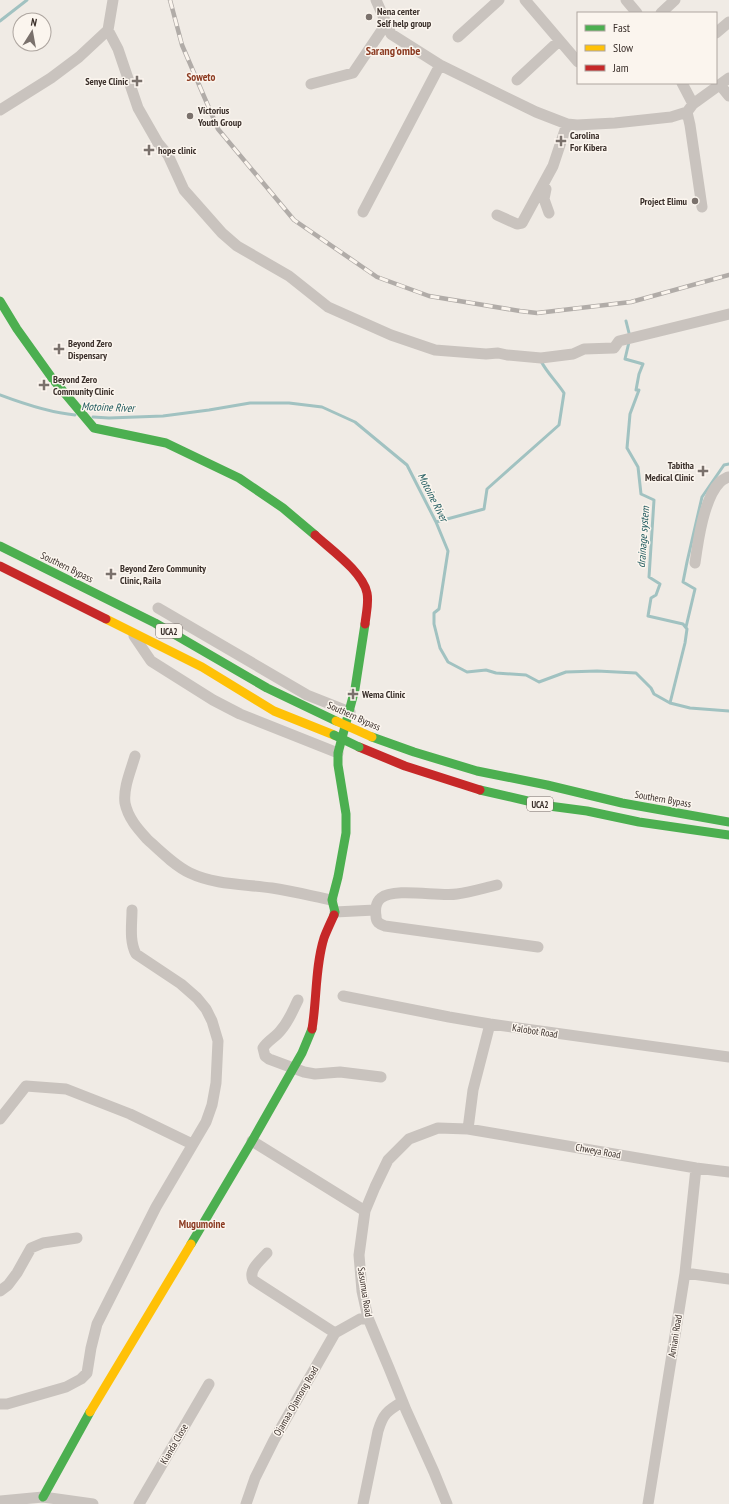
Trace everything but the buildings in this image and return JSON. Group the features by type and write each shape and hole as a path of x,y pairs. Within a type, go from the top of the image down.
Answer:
{"main road":[{"path":"0,300 17,329 52,378 70,402 94,428 166,444 239,478 283,508 355,571 367,592 368,604 360,660 350,712 338,753 339,771 346,814 346,833 332,900 335,912 324,939 320,960 316,987 315,1016 311,1033 293,1069 252,1141 87,1417 43,1497"},
{"name":"Southern Bypass","path":"0,546 155,623 267,688 372,737 414,752 477,771 547,785 622,803 729,822"},
{"name":"UCA2","path":"0,566 202,667 274,711 334,735 384,759 472,788 551,807 591,811 628,820 729,835"}],"street":[{"path":"113,0 108,30 118,49 138,108 158,143 168,155 184,190 222,233 237,246 289,276 328,307 391,335 435,350 486,354 498,353 541,358 573,354 584,349 614,348 619,341 729,314"},
{"path":"376,0 391,34 440,66 536,112 567,124 577,125 637,121 671,117 690,108 729,78"},
{"path":"458,37 499,0"},
{"path":"524,0 577,61"},
{"path":"626,0 636,12"},
{"path":"662,12 674,0"},
{"path":"717,32 729,22"},
{"path":"311,84 353,73 386,24"},
{"path":"0,110 62,70 108,30"},
{"path":"517,80 559,41"},
{"path":"363,212 440,66"},
{"path":"682,84 690,108 690,125 702,206"},
{"path":"720,85 729,96"},
{"path":"497,216 517,224 522,223 553,166 567,124"},
{"path":"543,184 546,189 544,199 549,213"},
{"path":"695,563 700,532 710,497 720,482 729,476"},
{"path":"158,608 307,695 350,712"},
{"path":"130,631 151,661 212,700 240,714 338,753"},
{"path":"135,756 125,795 125,804 131,819 136,828 155,847 183,869 202,877 226,883 272,888 332,900"},
{"path":"497,885 457,894 393,894 381,898 378,902 375,910 376,919 379,924 385,926 538,947"},
{"path":"0,1404 8,1404 66,1387 81,1380 87,1373 97,1324 156,1207 206,1122 212,1105 216,1083 218,1041 212,1021 206,1009 197,998 181,984 136,954 133,948 132,940 132,910"},
{"path":"335,912 375,910"},
{"name":"Kalobot Road","path":"343,996 490,1024 729,1057"},
{"path":"298,1000 287,1023 281,1031 263,1048 265,1056 293,1069 315,1074 340,1072 381,1077"},
{"path":"468,1129 473,1090 490,1024"},
{"path":"0,1119 26,1086 66,1089 130,1114 192,1144"},
{"name":"Sasumua Road","path":"447,1504 402,1402 368,1318 362,1291 359,1255 366,1212 375,1187 388,1160 409,1139 438,1128 468,1129"},
{"name":"Chweya Road","path":"468,1129 696,1168 729,1172"},
{"path":"252,1141 366,1212"},
{"name":"Amiani Road","path":"648,1504 685,1273 696,1168"},
{"path":"0,1291 8,1285 17,1273 31,1248 43,1243 77,1238"},
{"path":"267,1253 252,1271 251,1276 253,1280 335,1333 360,1319 368,1318"},
{"path":"685,1273 729,1279"},
{"name":"Ojamaa Ojamong Road","path":"246,1504 254,1478 335,1333"},
{"name":"Kianda Close","path":"139,1504 209,1384"},
{"path":"363,1504 378,1431 382,1420 384,1415 390,1409 402,1402"},
{"path":"0,1501 43,1497 93,1504"}],"waterway":[{"path":"0,21 27,0"},
{"name":"drainage system","path":"626,321 630,337"},
{"name":"drainage system","path":"629,342 625,359 643,364 639,374 636,390 639,390 630,414 627,448 638,467 641,494 654,500 649,577 660,584 656,595 651,598 648,616 683,624 687,629 670,703"},
{"name":"drainage system","path":"436,522 484,509 487,489 559,425 564,393 541,361"},
{"name":"Motoine River","path":"0,395 28,405 75,415"},
{"name":"Motoine River","path":"93,417 109,418 163,416 250,403 289,403 322,407 355,422 407,465 436,522 448,551 439,609 434,613 434,624 440,648 448,662 467,672 486,670 496,673 526,675 539,682 566,672 597,671 636,673 651,688 654,694 670,703 690,708 729,711"},
{"name":"drainage system","path":"686,627 695,589 683,582 702,497 724,465 729,464"}],"railway":[{"path":"170,0 182,45 218,129 294,220 377,277 429,296 537,313 631,302 729,275"}],"traffic: fast":[{"path":"0,301 17,329 52,378 94,428 166,443 239,478 283,508 315,535"},
{"path":"0,546 155,623 267,688 336,721"},
{"path":"334,915 335,912 332,900 346,833 346,814 338,765 338,753 355,689 365,624"},
{"path":"334,735 359,747"},
{"path":"372,737 414,752 477,771 547,785 622,803 729,822"},
{"path":"480,790 549,806 587,811 639,822 729,835"},
{"path":"191,1244 302,1053 312,1029"},
{"path":"43,1497 90,1412"}],"traffic: slow":[{"path":"106,619 202,667 274,711 334,735"},
{"path":"336,721 372,737"},
{"path":"90,1412 191,1244"}],"traffic: jam":[{"path":"315,535 353,569 364,585 368,601 365,624"},
{"path":"0,566 106,619"},
{"path":"359,747 405,766 480,790"},
{"path":"312,1029 321,949 334,915"}],"place":[{"name":"Nena center Self help group","path":"369,17"},
{"name":"Senye Clinic","path":"137,81"},
{"name":"Victorius Youth Group","path":"190,116"},
{"name":"Carolina For Kibera","path":"561,141"},
{"name":"hope clinic","path":"149,150"},
{"name":"Project Elimu","path":"695,201"},
{"name":"Beyond Zero Dispensary","path":"59,349"},
{"name":"Beyond Zero Community Clinic","path":"44,385"},
{"name":"Tabitha Medical Clinic","path":"703,471"},
{"name":"Beyond Zero Community Clinic, Raila","path":"111,574"},
{"name":"Wema Clinic","path":"353,694"}],"district":[{"name":"Sarang'ombe","path":"393,50"},
{"name":"Soweto","path":"201,77"},
{"name":"Mugumoine","path":"202,1224"}]}
